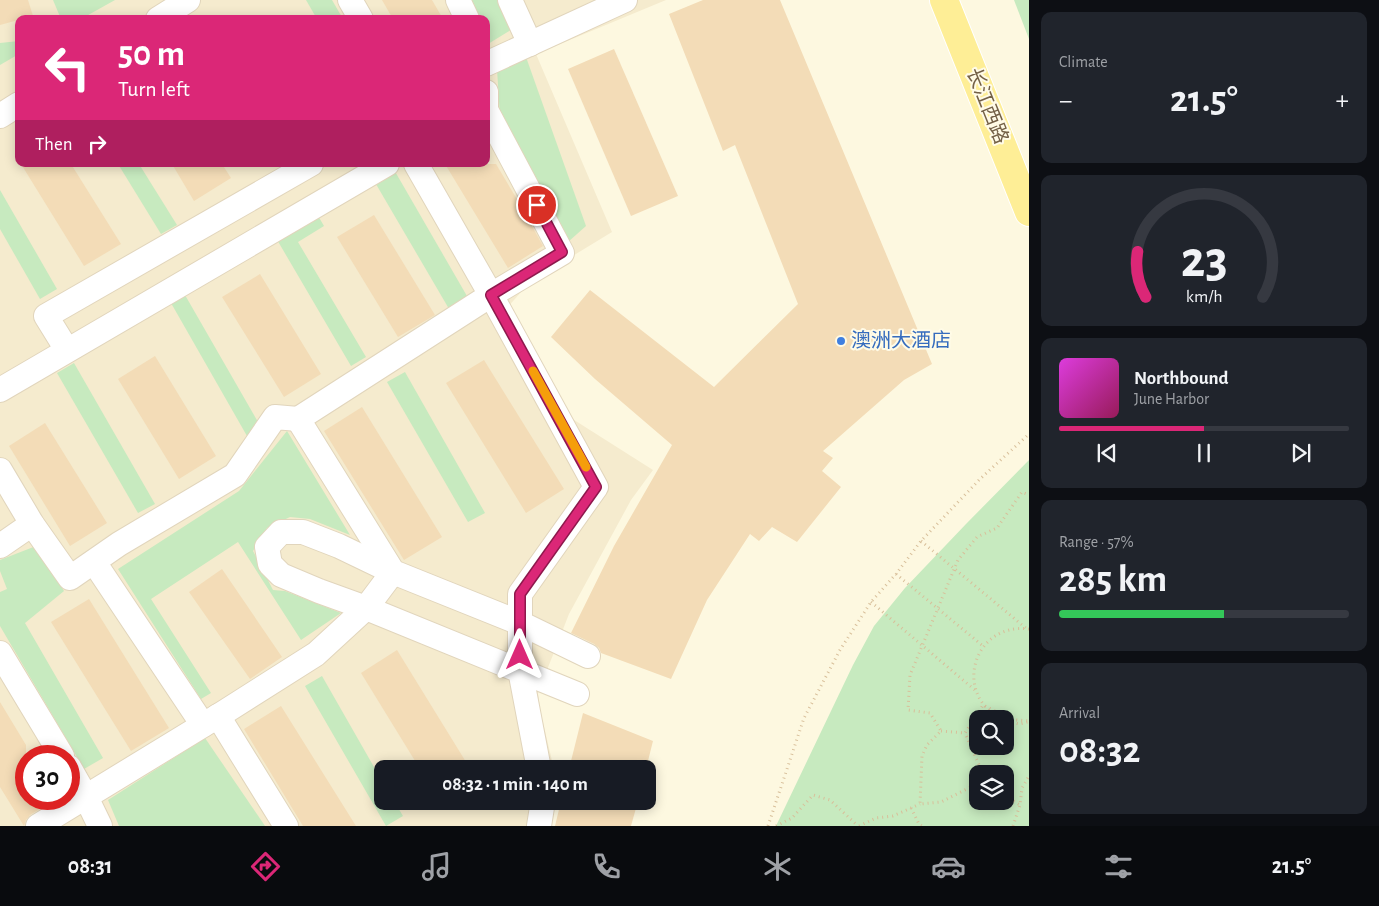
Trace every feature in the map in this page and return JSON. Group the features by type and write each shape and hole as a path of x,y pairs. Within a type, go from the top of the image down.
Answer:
{"main road":[{"name":"长江西路","path":"944,0 1029,212"}],"street":[{"path":"164,15 188,0"},
{"path":"350,0 359,15"},
{"path":"458,0 465,15"},
{"path":"510,0 530,44"},
{"path":"490,62 625,0"},
{"path":"0,116 15,107"},
{"path":"0,470 32,524 70,578 119,544 235,476 275,417 298,419 491,295 562,252 490,117"},
{"path":"68,350 46,316 306,167"},
{"path":"0,390 382,167"},
{"path":"418,167 491,295 596,487 520,594 520,670 537,760"},
{"path":"298,419 393,572"},
{"path":"0,546 32,524"},
{"path":"578,694 281,575 270,564 267,547 281,532 303,532 339,546 393,572 520,623 588,656"},
{"path":"94,562 286,826"},
{"path":"38,826 211,721 316,654 366,608 393,572"},
{"path":"0,653 55,745"},
{"path":"80,787 100,826"},
{"path":"539,826 542,810"}],"path":[{"path":"768,826 804,718 840,650 870,602 896,574 921,541 980,479 1029,434"},
{"path":"941,731 930,713 908,710 910,675 958,560 977,537 997,528 1022,492 1029,495"},
{"path":"921,541 1028,629"},
{"path":"896,574 983,646"},
{"path":"870,602 976,691"},
{"path":"989,710 983,705 976,691 973,676 976,660 983,646 996,636 1011,629 1028,629"},
{"path":"983,705 1006,719 1029,721"},
{"path":"965,733 983,705"},
{"path":"1014,723 1019,724 1029,721"},
{"path":"920,804 922,756 927,745 941,731 965,733"},
{"path":"965,733 979,765"},
{"path":"1013,826 1020,806 1022,788 1029,776"},
{"path":"776,826 792,818 813,795 830,800 859,826 876,818 893,816 920,804 941,802 969,788"},
{"path":"1014,802 1020,806"},
{"path":"911,808 919,824 922,826"}],"shaded area":[{"path":"0,0 666,0 536,54 612,232 530,282 506,309 571,418 653,470 631,500 569,614 538,693 552,760 374,760 374,810 554,810 551,826 0,826"}],"green space":[{"path":"53,0 115,0 88,15 59,15"},
{"path":"306,0 332,0 341,15 315,15"},
{"path":"468,0 501,0 514,28 490,43 490,15 474,15"},
{"path":"1014,0 1029,0 1029,39"},
{"path":"15,41 15,56 0,65 0,43"},
{"path":"526,57 586,226 568,242 500,117 497,69"},
{"path":"120,167 141,167 177,225 161,234"},
{"path":"393,168 471,303 452,314 373,179"},
{"path":"0,190 57,289 40,299 0,229"},
{"path":"317,214 324,226 298,242 366,357 351,366 276,238"},
{"path":"185,295 258,422 247,436 171,303"},
{"path":"74,363 155,504 138,513 57,373"},
{"path":"405,372 485,513 468,522 387,382"},
{"path":"287,431 350,535 310,519 290,517 267,528 253,551 273,590 285,591 341,613 301,640 238,542 151,599 211,693 201,699 118,569 239,491"},
{"path":"1029,460 1029,826 776,826 853,665 874,626 905,588"},
{"path":"36,546 64,591 25,623 103,758 84,769 80,762 80,745 70,745 0,626 0,592 7,589 0,571 0,560"},
{"path":"322,676 374,767 374,805 305,686"},
{"path":"205,738 265,826 119,826 108,800"},
{"path":"377,810 399,810 403,816 386,826"}],"building":[{"path":"0,0 28,0 33,15 15,15 15,21 0,25"},
{"path":"382,0 432,0 441,15 391,15"},
{"name":"澳洲大酒店","path":"703,0 780,0 932,364 904,380 823,451 833,458 822,471 841,487 797,542 772,527 759,541 750,534 707,600 671,679 601,653 594,644 571,633 614,546 672,445 595,379 551,337 590,290 714,387 798,304 735,145 723,151 669,14"},
{"path":"614,49 678,196 631,216 568,69"},
{"path":"490,164 496,164 543,246 508,268 447,167 490,167"},
{"path":"23,167 73,167 121,244 84,266"},
{"path":"174,167 224,167 231,178 194,201"},
{"path":"374,215 435,315 398,337 337,237"},
{"path":"260,274 321,374 284,397 222,297"},
{"path":"155,356 216,456 179,479 118,379"},
{"path":"484,360 564,489 526,513 446,383"},
{"path":"362,407 442,537 404,560 324,431"},
{"path":"45,423 107,523 70,546 9,446"},
{"path":"222,569 282,657 250,679 189,592"},
{"path":"89,599 169,728 131,751 51,622"},
{"path":"397,650 465,760 414,760 361,673"},
{"path":"0,702 26,745 15,745 15,810 38,810 30,815 24,826 0,787"},
{"path":"281,706 356,826 303,826 244,729"},
{"path":"583,713 653,741 648,760 571,760"},
{"path":"559,810 635,810 631,826 555,826"}],"slow traffic":[{"path":"533,371 586,467"}],"place":[{"name":"澳洲大酒店","path":"841,341"}],"route":[{"path":"520,655 520,594 596,487 491,295 562,252 537,205"}]}
